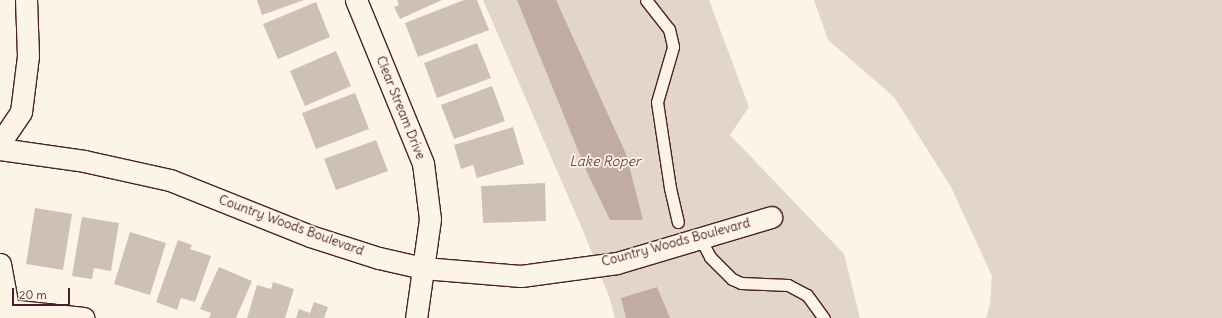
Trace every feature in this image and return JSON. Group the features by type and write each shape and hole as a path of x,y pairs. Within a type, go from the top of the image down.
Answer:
{"street":[{"path":"0,143 21,112 28,56 26,0"},
{"name":"Clear Stream Drive","path":"356,0 423,163 430,219 416,318"},
{"name":"Country Woods Boulevard","path":"0,149 84,161 170,180 310,236 379,258 423,268 521,276 617,263 771,217"},
{"path":"0,264 9,314 84,318"}],"lane":[{"path":"646,0 669,29 673,48 657,102 670,188 678,222"},
{"path":"700,238 710,257 732,279 741,283 788,285 807,295 824,318"}],"shaded area":[{"path":"483,0 709,0 749,107 730,135 844,254 860,318 615,318 610,299 584,233"},
{"path":"814,0 1222,0 1222,318 986,318 990,304 992,276 951,187 894,97 828,40"}],"water":[{"name":"Lake Roper","path":"517,0 556,0 626,154 643,220 610,220 586,170"},
{"path":"657,287 670,318 626,318 621,298"}],"building":[{"path":"257,0 304,0 262,15"},
{"path":"397,0 442,0 400,19 394,7 399,5"},
{"path":"464,0 477,0 489,30 418,57 405,23"},
{"path":"316,2 330,37 278,59 263,24"},
{"path":"477,43 491,78 437,98 424,63"},
{"path":"336,51 351,86 305,106 290,71"},
{"path":"492,86 505,121 454,139 441,105"},
{"path":"355,93 369,129 316,149 302,113"},
{"path":"513,127 524,164 477,178 473,165 461,169 454,145"},
{"path":"376,140 388,171 336,190 324,159"},
{"path":"545,183 546,221 483,223 481,186"},
{"path":"35,208 72,214 63,270 26,264"},
{"path":"82,217 119,223 111,271 94,268 92,279 72,276"},
{"path":"130,232 166,243 150,295 114,284"},
{"path":"178,240 192,245 190,249 211,256 195,302 181,298 177,310 156,302"},
{"path":"219,267 252,281 236,318 209,318 211,313 200,309"},
{"path":"273,282 294,289 285,318 247,318 257,285 271,289"},
{"path":"314,302 328,307 324,318 296,318 299,309 310,313"}]}
